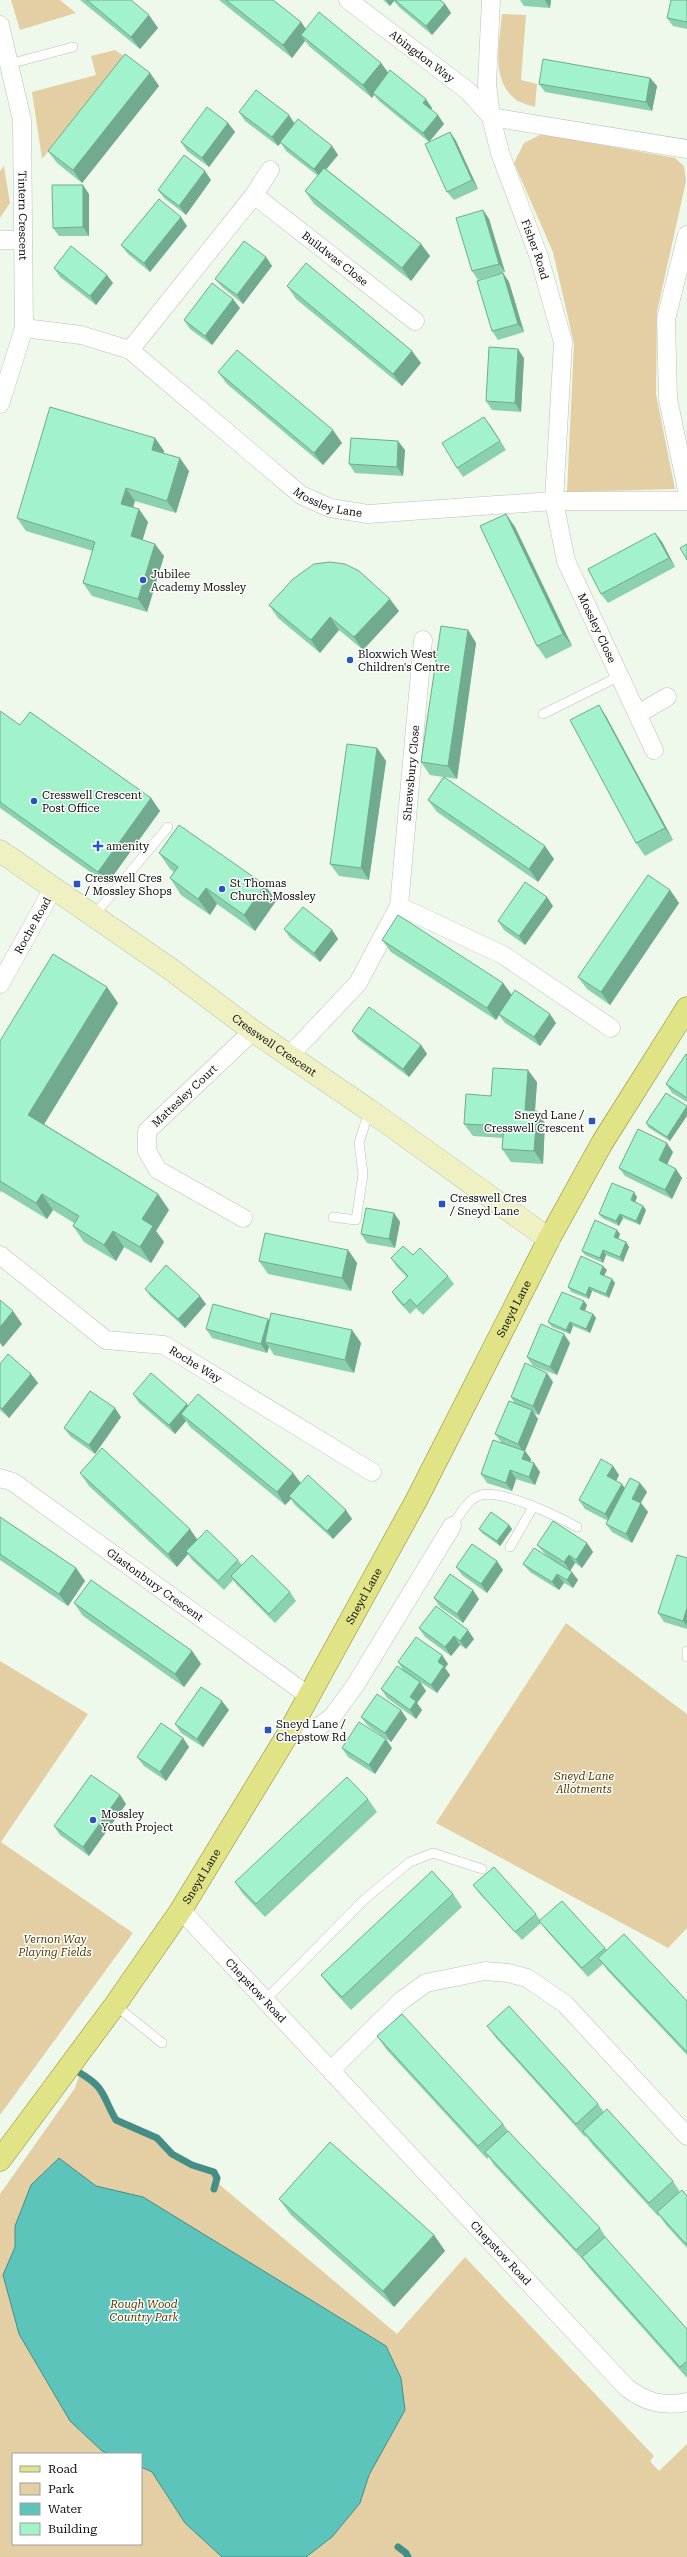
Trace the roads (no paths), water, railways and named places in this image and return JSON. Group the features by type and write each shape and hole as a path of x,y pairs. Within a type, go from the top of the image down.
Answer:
{"main road":[{"name":"Sneyd Lane","path":"0,2160 115,2005 181,1910 288,1734 417,1500 550,1240 602,1144 687,1008"}],"street":[{"name":"Abingdon Way","path":"348,0 468,91 491,117"},
{"name":"Fisher Road","path":"491,0 487,84 491,117 500,153 539,257 563,342 554,501"},
{"name":"Tintern Crescent","path":"0,25 22,120 24,328 0,404"},
{"path":"491,117 687,149"},
{"path":"130,350 254,195 270,170"},
{"name":"Buildwas Close","path":"254,195 415,321"},
{"path":"687,235 666,319 668,398 687,490"},
{"path":"0,240 22,240"},
{"name":"Mossley Lane","path":"24,328 81,335 130,350 301,495 330,508 368,514 554,501 687,501"},
{"name":"Mossley Close","path":"554,501 566,561 654,750"},
{"name":"Shrewsbury Close","path":"290,1055 358,983 399,906 423,640"},
{"path":"638,714 667,697"},
{"name":"Cresswell Crescent","path":"0,851 169,968 253,1031 369,1110 550,1240"},
{"name":"Roche Road","path":"0,984 54,887"},
{"path":"399,906 503,955 592,1023 611,1028"},
{"name":"Mattesley Court","path":"243,1218 158,1170 147,1152 147,1131 253,1031"},
{"name":"Roche Way","path":"0,1255 106,1340 164,1345 372,1472"},
{"name":"Glastonbury Crescent","path":"0,1478 13,1482 309,1696"},
{"path":"288,1734 310,1733 332,1717 356,1684 452,1526"},
{"name":"Chepstow Road","path":"181,1910 332,2069 627,2388 643,2400 670,2406 687,2402"},
{"path":"332,2069 401,2002 426,1983 485,1971 508,1973 527,1978 565,2004 687,2136"}],"lane":[{"path":"9,64 73,47"},
{"path":"543,714 620,676"},
{"path":"94,915 168,828"},
{"path":"333,1217 356,1220 363,1174 360,1143 369,1110"},
{"path":"452,1526 467,1504 481,1495 498,1494 551,1513 578,1526"},
{"path":"510,1547 533,1507"},
{"path":"687,1651 687,1657"},
{"path":"265,2000 366,1898 410,1862 433,1853 482,1869"},
{"path":"115,2005 162,2044"}],"water":[{"path":"59,2158 96,2186 143,2197 386,2346 401,2378 405,2410 369,2475 360,2503 332,2537 306,2557 222,2557 185,2523 152,2472 142,2467 142,2453 107,2453 102,2451 70,2421 19,2334 3,2275 15,2247 15,2226 31,2185"}],"waterway":[{"path":"80,2073 95,2083 99,2088 116,2120 157,2138 172,2154 192,2165 214,2172 217,2178 214,2189"},
{"path":"398,2547 406,2553 408,2557"}],"place":[{"name":"Jubilee Academy Mossley","path":"143,580"},
{"name":"Bloxwich West Children's Centre","path":"350,660"},
{"name":"Cresswell Crescent Post Office","path":"34,801"},
{"name":"amenity","path":"98,846"},
{"name":"Cresswell Cres / Mossley Shops","path":"77,884"},
{"name":"St Thomas Church,Mossley","path":"222,889"},
{"name":"Sneyd Lane / Cresswell Crescent","path":"592,1121"},
{"name":"Cresswell Cres / Sneyd Lane","path":"442,1204"},
{"name":"Sneyd Lane / Chepstow Rd","path":"268,1730"},
{"name":"Mossley Youth Project","path":"93,1820"}],"park label":[{"name":"Sneyd Lane Allotments","path":"584,1782"},
{"name":"Vernon Way Playing Fields","path":"55,1945"},
{"name":"Rough Wood Country Park","path":"144,2310"}]}
